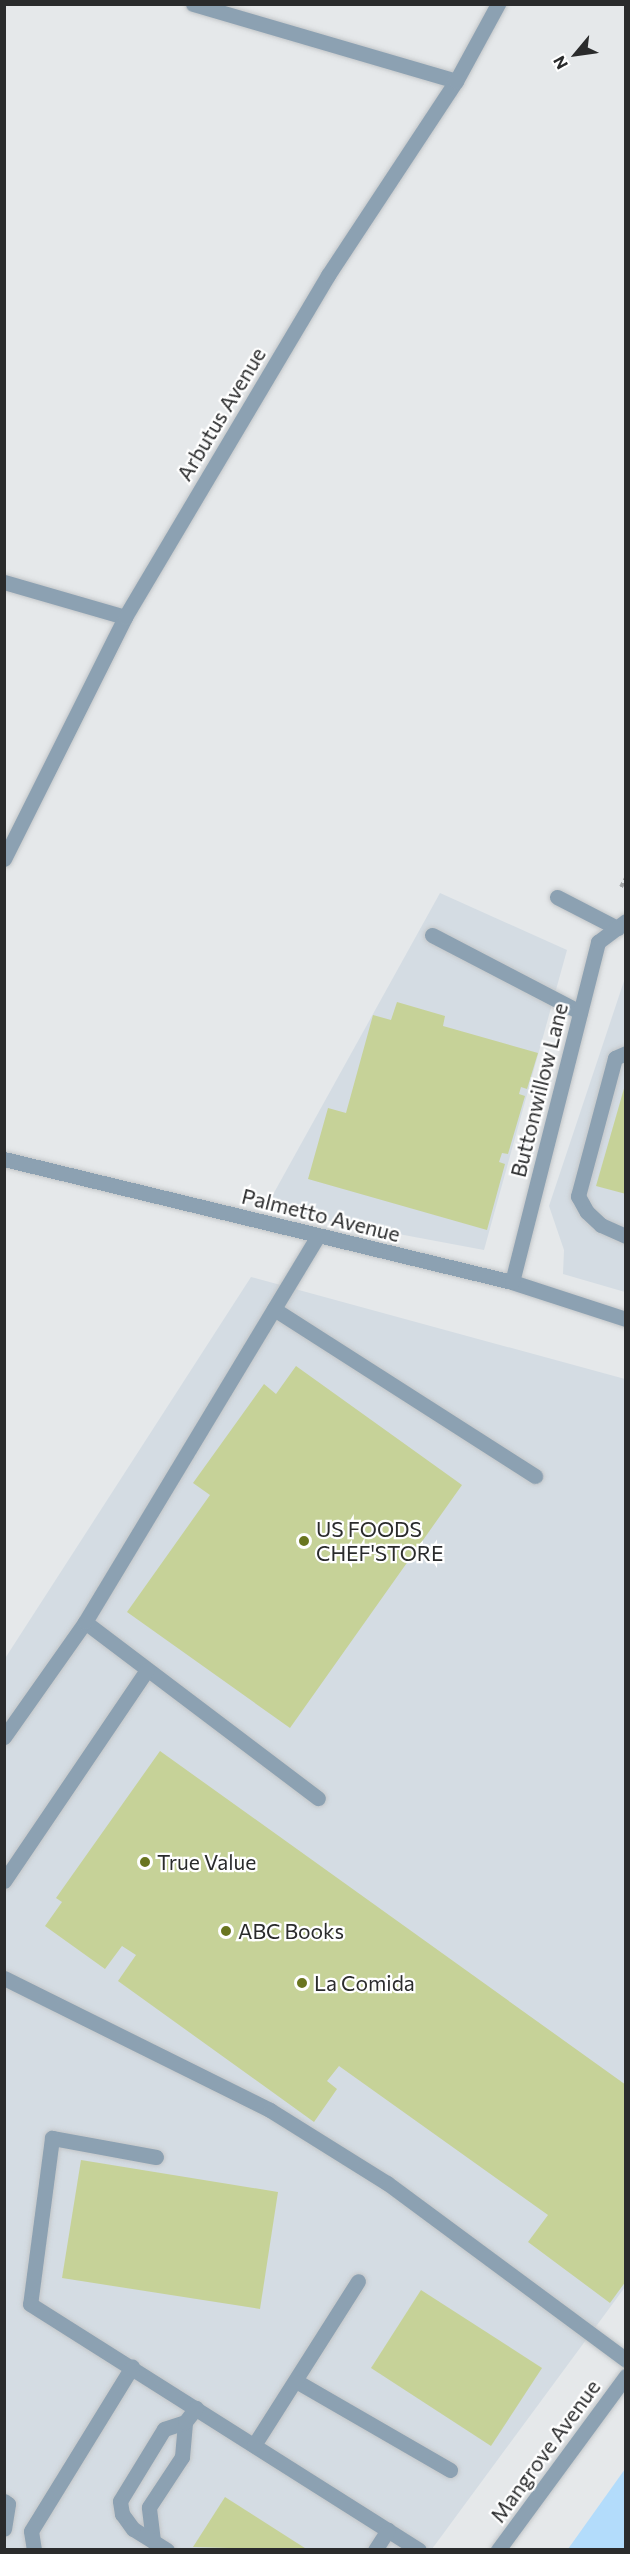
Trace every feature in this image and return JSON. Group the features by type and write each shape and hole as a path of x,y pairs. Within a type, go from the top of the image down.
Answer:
{"street":[{"path":"193,4 456,81"},
{"name":"Arbutus Avenue","path":"4,859 125,617 328,275 456,81 498,4"},
{"path":"4,582 125,617"},
{"path":"556,897 621,925"},
{"name":"Buttonwillow Lane","path":"512,1282 598,942 621,925"},
{"path":"432,935 580,1012"},
{"path":"626,1053 615,1058 578,1196 586,1212 601,1225 626,1236"},
{"name":"Palmetto Avenue","path":"4,1159 512,1282 626,1319"},
{"path":"4,1737 85,1622 318,1236"},
{"path":"274,1309 535,1476"},
{"path":"85,1622 318,1798"},
{"path":"4,1881 147,1670"},
{"path":"4,1978 270,2110 387,2183 626,2360"},
{"path":"156,2157 52,2138 30,2304 419,2550"},
{"path":"254,2445 358,2281"},
{"path":"34,2550 31,2531 132,2367"},
{"name":"Mangrove Avenue","path":"498,2550 626,2376"},
{"path":"296,2381 450,2470"},
{"path":"153,2541 148,2507 182,2457 185,2422 196,2408"},
{"path":"167,2550 133,2529 122,2514 120,2501 164,2429 185,2422"},
{"path":"4,2501 8,2504 4,2529"},
{"path":"375,2550 388,2530"}],"path":[{"path":"626,878 621,887 626,884"}],"shaded area":[{"path":"440,893 567,950 484,1250 265,1209"},
{"path":"625,978 625,1292 563,1274 564,1250 549,1206"},
{"path":"251,1277 625,1379 625,2287 432,2549 5,2549 4,1660"},
{"path":"625,2469 625,2549 568,2549"}],"building":[{"path":"397,1002 445,1016 443,1026 538,1053 527,1089 521,1087 519,1094 525,1096 508,1154 502,1153 499,1162 505,1164 487,1230 308,1179 328,1108 346,1113 373,1015 391,1020"},
{"path":"626,1085 626,1194 596,1186"},
{"path":"296,1366 462,1485 290,1728 127,1612 210,1495 193,1483 264,1384 276,1394"},
{"path":"160,1751 626,2085 626,2281 610,2303 528,2242 548,2215 339,2066 327,2081 337,2089 314,2122 118,1981 136,1955 122,1946 105,1969 45,1926 62,1902 56,1898"},
{"path":"81,2160 278,2192 260,2309 62,2278"},
{"path":"421,2290 542,2368 491,2446 371,2368"},
{"path":"225,2497 308,2550 193,2547"}],"place":[{"name":"US FOODS CHEF'STORE","path":"304,1541"},
{"name":"True Value","path":"145,1862"},
{"name":"ABC Books","path":"226,1931"},
{"name":"La Comida","path":"302,1983"}]}
